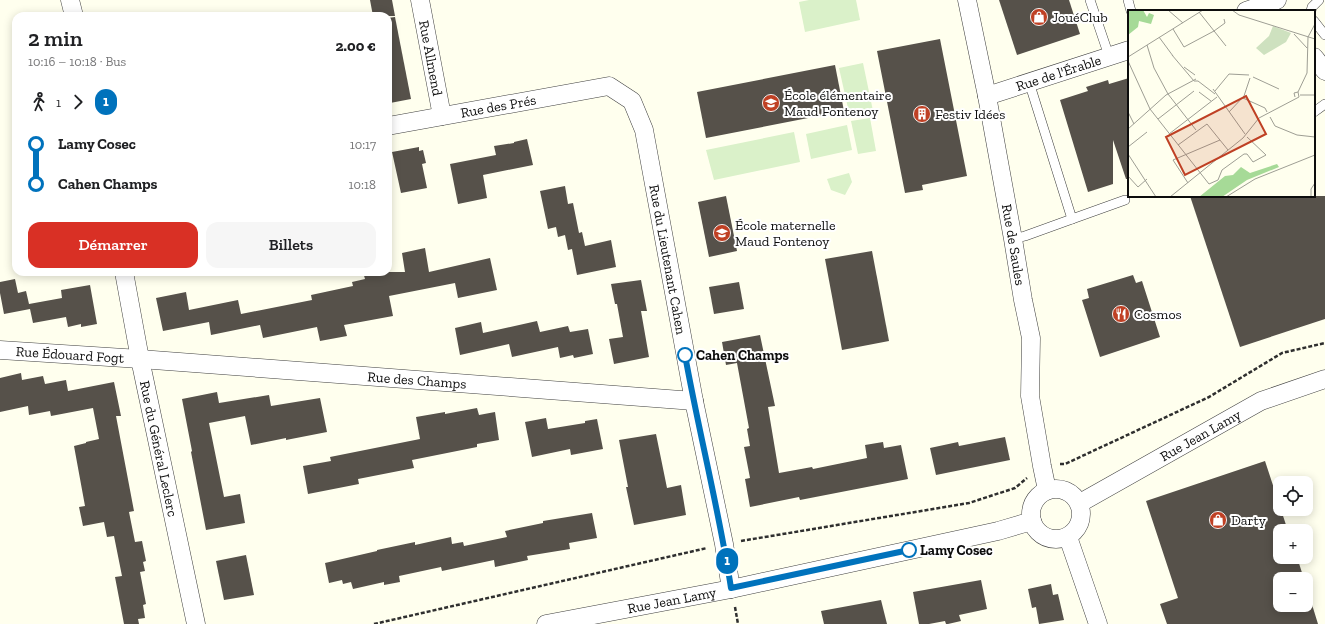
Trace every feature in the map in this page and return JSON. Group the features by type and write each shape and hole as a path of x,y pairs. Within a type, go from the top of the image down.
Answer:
{"street":[{"path":"70,0 73,12"},
{"name":"Rue Allmend","path":"420,0 442,116"},
{"name":"Rue de Saules","path":"968,0 1031,338 1030,396 1047,490"},
{"path":"1251,10 1274,5"},
{"name":"Rue de l'Érable","path":"987,96 1128,50"},
{"path":"1315,58 1325,71"},
{"name":"Rue des Prés","path":"392,125 609,86"},
{"name":"Rue du Lieutenant Cahen","path":"609,86 632,100 644,130 694,401 724,544 731,588"},
{"name":"Rue du Général Leclerc","path":"125,276 140,359 196,624"},
{"name":"Rue Édouard Fogt","path":"0,350 140,359"},
{"name":"Rue des Champs","path":"140,359 694,401"},
{"name":"Rue Jean Lamy","path":"1080,503 1261,401 1325,379"},
{"path":"1059,489 1070,492 1080,503 1082,515 1077,531 1068,537 1054,540 1040,534 1032,521 1031,508 1038,497 1047,490 1059,489"},
{"name":"Rue Jean Lamy","path":"546,624 731,588 998,531 1032,521"},
{"path":"1068,537 1098,624"}],"lane":[{"path":"1090,0 1109,56"},
{"path":"1128,0 1131,10"},
{"path":"1311,10 1312,7 1319,0"},
{"path":"1315,22 1325,35"},
{"path":"1029,82 1072,219"},
{"path":"1315,111 1325,104"},
{"path":"1013,239 1125,200"}],"path":[{"path":"374,624 724,544 969,503 1015,488 1042,466 1065,464 1209,397 1282,353 1325,343"}],"green space":[{"path":"809,0 856,0 860,20 805,32 799,2"},
{"path":"863,63 873,111 850,117 839,68"},
{"path":"870,118 876,151 858,154 851,121"},
{"path":"847,125 852,150 811,159 806,134"},
{"path":"794,132 800,162 714,180 706,150"},
{"path":"849,173 852,182 845,195 831,190 827,179"}],"building":[{"path":"370,0 392,0 395,16 392,16 392,12 372,12"},
{"name":"JouéClub","path":"999,0 1069,0 1080,34 1017,55"},
{"path":"392,17 395,17 411,99 392,103"},
{"name":"Festiv Idées","path":"940,39 967,176 922,185 923,190 905,193 877,51"},
{"path":"835,65 844,111 706,138 697,92"},
{"path":"1128,78 1128,179 1126,179 1113,140 1113,184 1088,192 1060,100 1088,91 1086,87 1108,80 1109,84"},
{"path":"527,139 533,165 483,175 487,198 458,204 450,164 496,155 494,146 514,143"},
{"path":"419,147 419,151 423,150 426,163 422,164 427,188 401,193 392,152"},
{"path":"565,186 568,204 573,203 579,233 582,232 585,246 611,240 616,267 577,275 572,249 568,250 565,235 558,237 556,227 548,229 540,191"},
{"path":"726,196 737,251 709,257 698,202"},
{"path":"1325,196 1325,319 1240,347 1190,197"},
{"path":"425,248 429,272 490,258 497,290 458,298 455,283 389,296 393,316 344,325 347,336 320,341 317,327 263,338 260,325 211,335 209,322 163,331 156,298 186,292 189,310 238,300 241,314 312,300 311,295 353,286 352,282 365,279 364,276 392,276 392,272 405,272 402,253"},
{"path":"872,251 889,341 842,350 825,259"},
{"path":"1133,275 1136,283 1142,281 1160,337 1100,357 1082,300 1089,298 1087,289"},
{"path":"15,279 18,293 26,291 29,304 62,298 61,290 90,285 97,324 81,327 81,324 68,327 66,317 33,323 30,309 4,314 0,293 0,282"},
{"path":"641,280 647,311 641,311 649,357 614,364 609,339 623,337 617,304 615,304 611,284"},
{"path":"739,282 744,309 714,314 709,287"},
{"path":"537,321 540,332 568,326 570,332 588,329 593,354 574,358 573,355 560,358 558,347 512,357 509,344 460,355 455,328 481,322 483,333"},
{"path":"760,335 775,406 768,407 779,473 812,467 813,469 867,458 865,445 883,442 884,448 901,445 908,479 800,500 799,497 750,507 745,479 750,478 744,447 750,446 747,429 749,428 737,363 726,365 722,342"},
{"path":"21,373 22,380 43,376 45,384 66,380 68,391 114,382 121,416 116,416 134,511 129,512 135,542 142,541 146,561 143,562 145,571 140,572 146,604 143,605 145,618 138,619 139,624 124,624 115,577 122,576 114,536 107,537 104,522 83,526 79,507 85,506 74,446 99,439 93,408 51,416 50,411 29,415 28,406 0,412 0,378"},
{"path":"217,392 219,403 269,395 271,406 320,398 327,432 251,445 245,416 209,423 224,497 240,494 245,523 206,530 182,399"},
{"path":"477,408 479,415 495,412 499,440 477,444 477,447 412,460 414,468 358,479 359,484 308,494 303,466 331,461 330,457 420,439 416,417 445,412 445,414"},
{"path":"546,418 548,429 585,423 585,421 597,419 603,449 571,455 570,449 532,457 525,422"},
{"path":"656,434 667,488 681,485 686,515 634,525 626,487 628,487 619,440"},
{"path":"1005,437 1010,460 936,475 930,448 958,442 959,446"},
{"name":"Darty","path":"1265,461 1273,485 1273,516 1283,516 1286,524 1273,524 1273,564 1299,564 1302,572 1273,572 1273,612 1313,612 1313,608 1318,624 1167,624 1160,604 1178,598 1146,501"},
{"path":"592,513 597,538 569,543 570,549 527,556 528,560 495,567 494,560 442,571 441,567 399,576 400,582 384,585 384,582 353,589 351,582 343,584 342,580 329,583 325,563 415,542 415,545 451,537 452,544 463,542 464,546 507,537 505,531 543,523 543,521"},
{"path":"246,555 254,595 224,600 216,561"},
{"path":"981,580 987,609 959,615 961,621 948,624 946,624 945,621 919,624 913,592"},
{"path":"1051,584 1053,595 1058,594 1064,620 1039,624 1036,607 1032,608 1028,589"},
{"path":"881,600 887,624 824,624 821,611"}],"bus line":[{"name":"1","path":"685,355 724,544 731,588 909,550"}],"place":[{"name":"JouéClub","path":"1039,17"},
{"name":"École élémentaire Maud Fontenoy","path":"771,103"},
{"name":"Festiv Idées","path":"922,114"},
{"name":"École maternelle Maud Fontenoy","path":"722,233"},
{"name":"Cosmos","path":"1121,314"},
{"name":"Cahen Champs","path":"685,355"},
{"name":"Darty","path":"1218,520"},
{"name":"Lamy Cosec","path":"909,550"}]}
